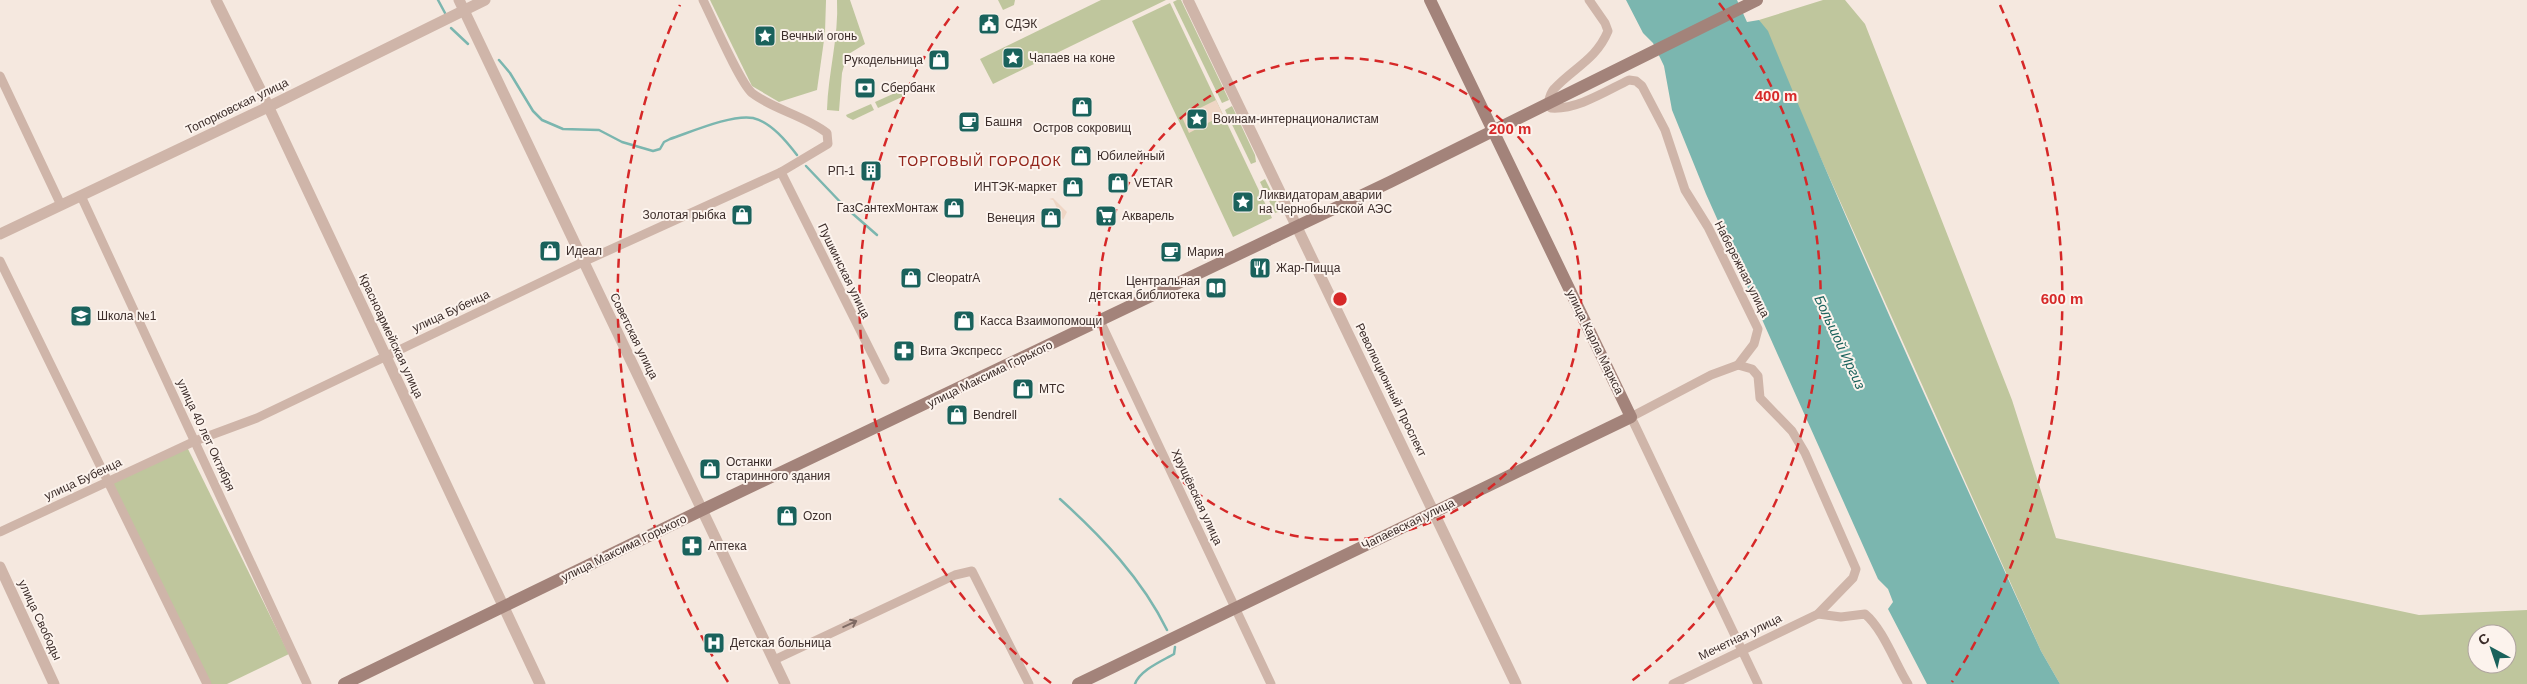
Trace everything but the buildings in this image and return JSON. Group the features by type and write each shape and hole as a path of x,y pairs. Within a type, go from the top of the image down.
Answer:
{"main road":[{"name":"улица Карла Маркса","path":"1430,0 1630,417"},
{"name":"улица Максима Горького","path":"344,684 702,510 1494,132 1634,60 1758,0"},
{"name":"Чапаевская улица","path":"1078,684 1630,417"}],"street":[{"name":"Красноармейская улица","path":"216,0 540,684"},
{"name":"Топорковская улица","path":"0,234 268,107 461,5 485,0"},
{"name":"улица Бубенца","path":"0,532 195,441 257,418 583,262 781,172 828,144 827,132 816,124 776,107 749,91 703,0"},
{"name":"Революционный Проспект","path":"1188,0 1516,684"},
{"path":"1548,104 1552,90 1587,63 1605,40 1608,31 1605,23 1589,0"},
{"name":"Советская улица","path":"461,5 786,684"},
{"path":"0,76 61,205"},
{"name":"Набережная улица","path":"1548,104 1551,108 1559,109 1576,104 1629,80 1636,81 1642,86 1665,130 1685,190 1708,228 1758,329 1754,344 1738,365"},
{"name":"Пушкинская улица","path":"781,172 885,380"},
{"name":"улица 40 лет Октября","path":"81,196 307,684"},
{"path":"0,261 207,684"},
{"name":"Хрущёвская улица","path":"1100,321 1271,684"},
{"path":"1738,365 1752,369 1758,376 1760,398 1792,430 1805,453 1856,569 1853,578 1818,614"},
{"name":"Чапаевская улица","path":"1630,417 1711,375 1738,365"},
{"name":"улица Карла Маркса","path":"1630,417 1758,684"},
{"name":"улица Свободы","path":"0,567 54,684"},
{"path":"774,660 955,575 972,571 1029,684"},
{"path":"1818,614 1841,617 1865,614 1873,621 1881,633 1908,684"},
{"name":"Мечетная улица","path":"1672,684 1818,614"}],"green space":[{"path":"710,0 826,0 825,33 817,90 779,102 752,86"},
{"path":"837,0 850,0 865,44 847,55 842,73 839,111 827,110 836,28"},
{"path":"998,0 1015,0 1014,5 1003,10"},
{"path":"1101,0 1166,0 993,84 980,59"},
{"path":"1181,0 1229,100 1222,103 1173,2"},
{"path":"1823,0 1845,0 1865,24 2012,400 2056,538 2419,615 2527,610 2527,684 2060,684 2041,651 1759,20"},
{"path":"1170,3 1272,218 1233,237 1132,21"},
{"path":"904,89 902,97 878,108 875,102"},
{"path":"871,104 874,110 853,120 846,115"},
{"path":"1232,106 1255,155 1256,162 1251,164 1225,110"},
{"path":"1265,179 1281,211 1275,213 1260,182"},
{"path":"187,447 289,654 227,684 211,684 108,482"}],"shaded area":[{"path":"1216,100 1223,115 1189,133 1182,117"},
{"path":"1053,198 1067,212 1063,220 1053,200 1049,199"}],"water":[{"name":"Большой Иргиз","path":"1626,0 1737,0 1747,22 1759,20 1768,31 1833,187 1901,342 2041,651 2060,684 1927,684 1888,609 1893,602 1888,589 1878,579 1706,194 1672,110 1664,66 1653,43 1643,33"}],"waterway":[{"path":"438,0 445,13"},
{"path":"451,28 468,44"},
{"path":"499,60 510,73 533,111 542,120 563,129 599,130 622,142 653,151 660,149 664,142 670,139 711,124 744,117 760,120 772,128 797,155"},
{"path":"806,166 845,207 877,235"},
{"path":"1060,499 1091,528 1120,560 1146,593 1167,630"},
{"path":"1135,684 1146,670 1174,654 1175,647"}],"place":[{"name":"СДЭК","path":"989,24"},
{"name":"Вечный огонь","path":"765,36"},
{"name":"Чапаев на коне","path":"1013,58"},
{"name":"Рукодельница","path":"939,60"},
{"name":"Сбербанк","path":"865,88"},
{"name":"Остров сокровищ","path":"1082,107"},
{"name":"Воинам-интернационалистам","path":"1197,119"},
{"name":"Башня","path":"969,122"},
{"name":"Юбилейный","path":"1081,156"},
{"name":"РП-1","path":"871,171"},
{"name":"VETAR","path":"1118,183"},
{"name":"ИНТЭК-маркет","path":"1073,187"},
{"name":"Ликвидаторам аварии на Чернобыльской АЭС","path":"1243,202"},
{"name":"ГазСантехМонтаж","path":"954,208"},
{"name":"Золотая рыбка","path":"742,215"},
{"name":"Акварель","path":"1106,216"},
{"name":"Венеция","path":"1051,218"},
{"name":"Идеал","path":"550,251"},
{"name":"Мария","path":"1171,252"},
{"name":"Жар-Пицца","path":"1260,268"},
{"name":"CleopatrA","path":"911,278"},
{"name":"Центральная детская библиотека","path":"1216,288"},
{"name":"Школа №1","path":"81,316"},
{"name":"Касса Взаимопомощи","path":"964,321"},
{"name":"Вита Экспресс","path":"904,351"},
{"name":"МТС","path":"1023,389"},
{"name":"Bendrell","path":"957,415"},
{"name":"Останки старинного здания","path":"710,469"},
{"name":"Ozon","path":"787,516"},
{"name":"Аптека","path":"692,546"},
{"name":"Детская больница","path":"714,643"}],"district":[{"name":"ТОРГОВЫЙ ГОРОДОК","path":"980,161"}]}
